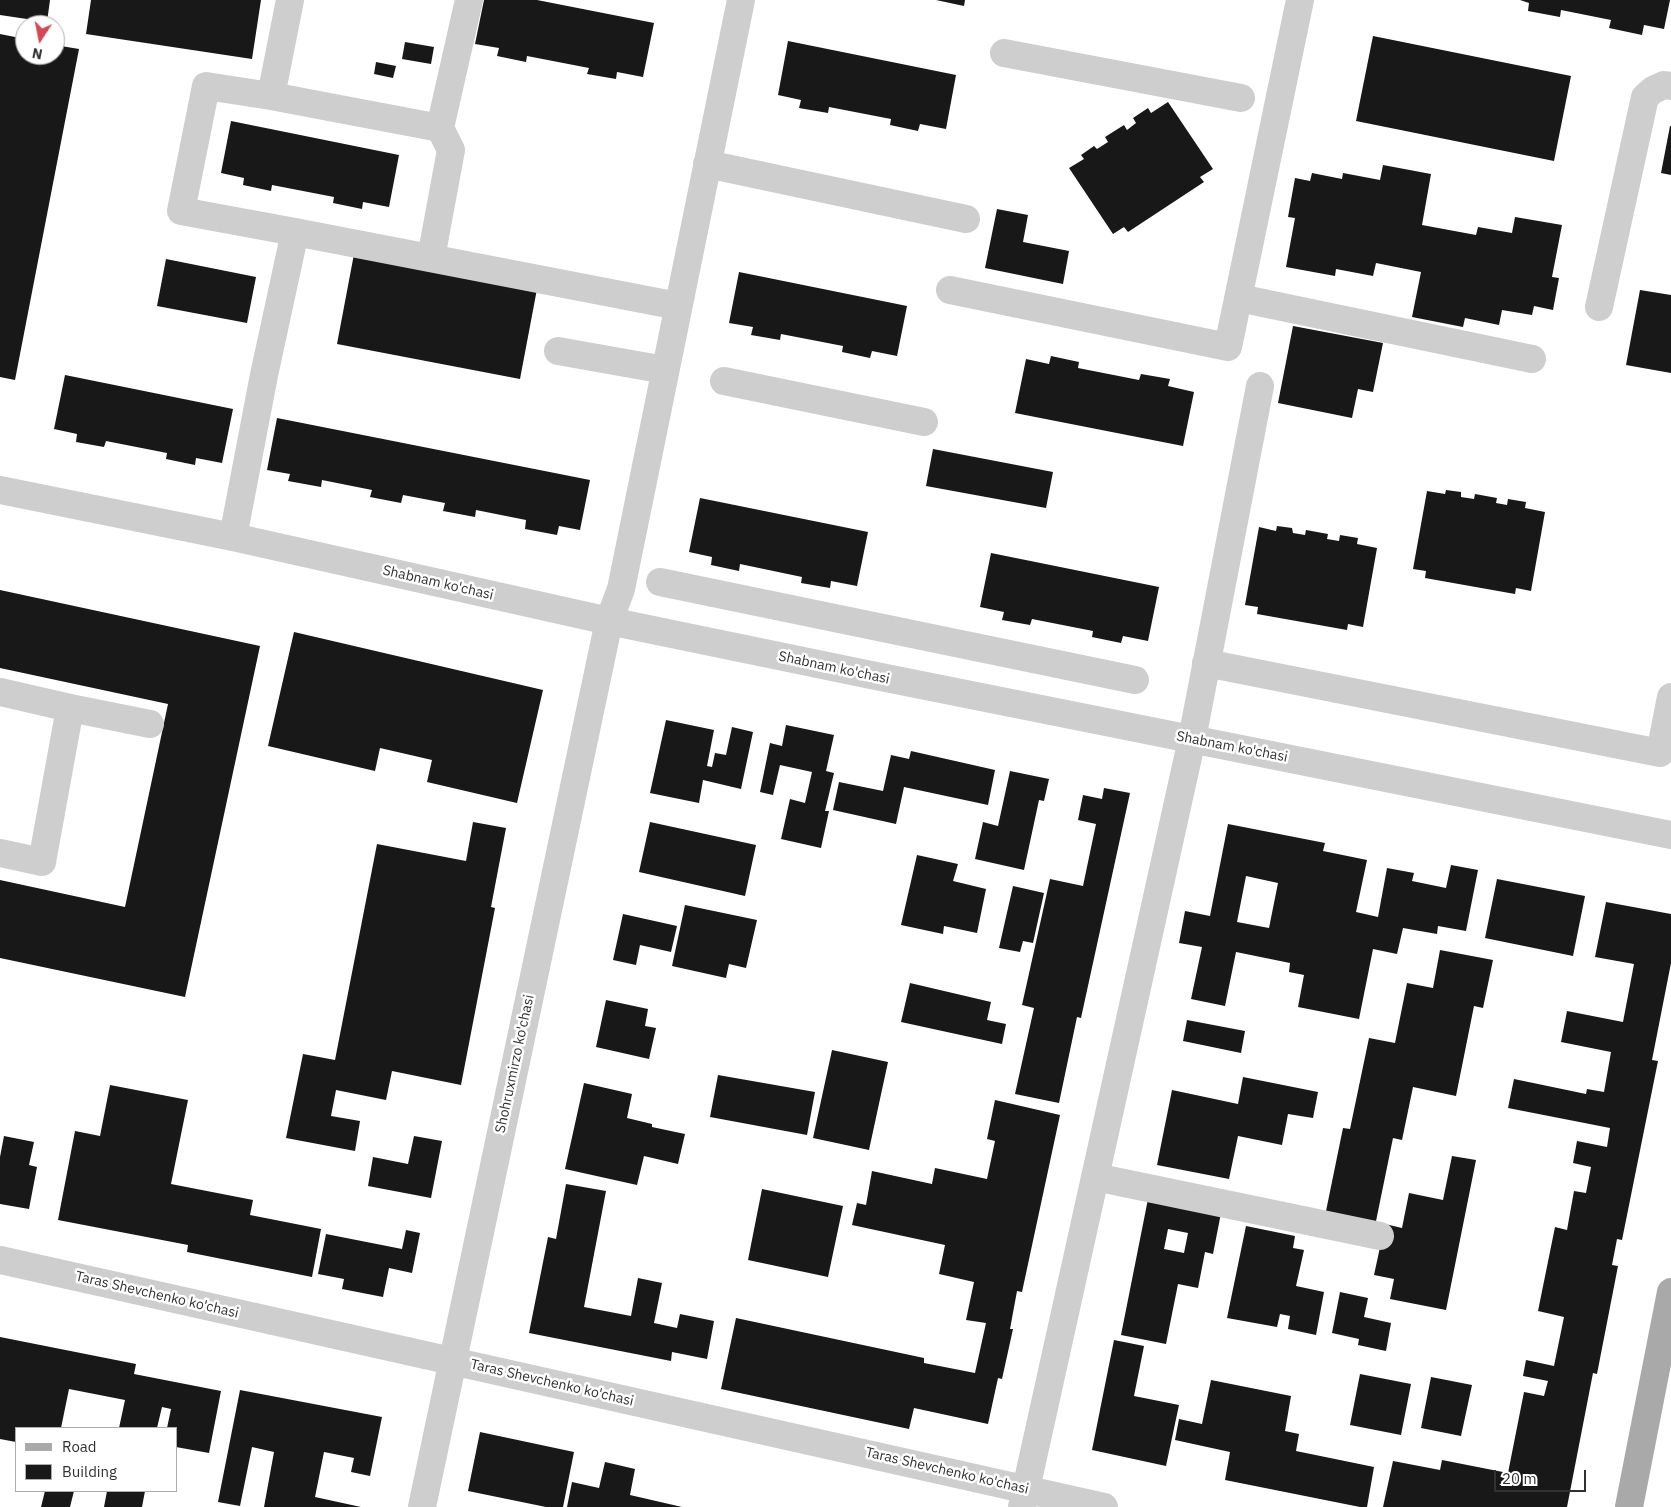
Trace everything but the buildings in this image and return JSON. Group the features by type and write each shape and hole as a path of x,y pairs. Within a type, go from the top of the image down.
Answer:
{"main road":[{"path":"1629,1507 1671,1292"}],"street":[{"path":"271,96 290,0"},
{"path":"430,258 451,150 440,128 469,0"},
{"name":"Shohruxmirzo ko'chasi","path":"422,1507 609,621 621,589 741,0"},
{"path":"950,290 1228,347 1300,0"},
{"path":"1004,53 1241,98"},
{"path":"1599,307 1645,97 1653,90 1664,85 1671,86"},
{"path":"440,128 271,96 206,86 181,211 678,306"},
{"path":"707,164 966,219"},
{"path":"233,537 294,232"},
{"path":"1238,298 1532,359"},
{"path":"558,351 665,370"},
{"path":"724,381 924,422"},
{"path":"1024,1498 1192,739 1260,386"},
{"name":"Shabnam ko'chasi","path":"0,490 233,537 609,621 1671,836"},
{"path":"660,582 1135,680"},
{"path":"1206,663 1660,753 1671,697"},
{"path":"0,692 150,724"},
{"path":"0,853 42,862 70,708"},
{"path":"1095,1177 1380,1236"},
{"name":"Taras Shevchenko ko'chasi","path":"0,1260 452,1360 1024,1498 1104,1507"}]}
